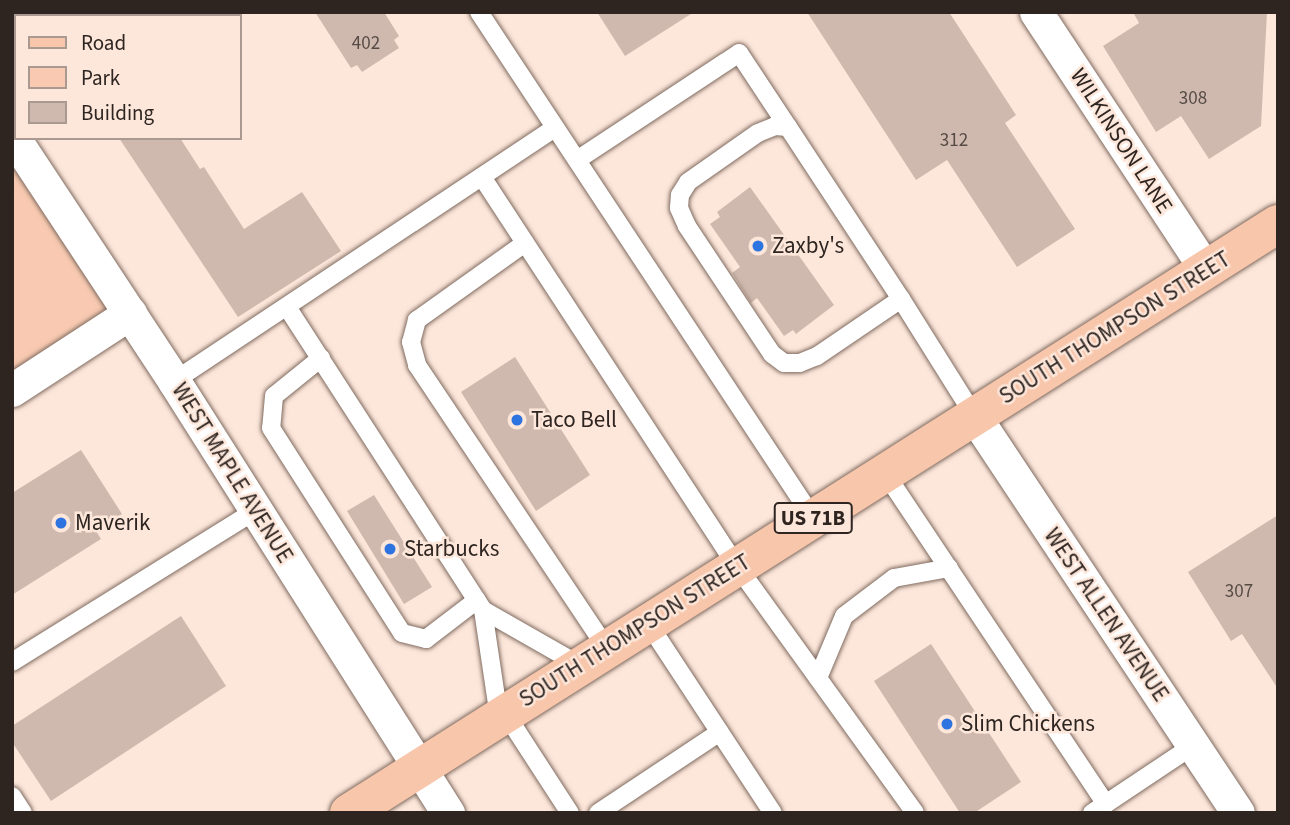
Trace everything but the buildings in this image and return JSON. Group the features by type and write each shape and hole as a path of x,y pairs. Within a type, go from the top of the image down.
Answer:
{"main road":[{"name":"SOUTH THOMPSON STREET","path":"349,813 1278,225"}],"street":[{"name":"WILKINSON LANE","path":"1036,12 1206,270"},
{"name":"WEST MAPLE AVENUE","path":"15,140 174,381 448,813"},
{"path":"12,390 130,313"},
{"name":"WEST ALLEN AVENUE","path":"975,416 1238,813"}],"lane":[{"path":"479,12 813,518"},
{"path":"577,160 740,53 975,416"},
{"path":"789,127 775,126 758,133 688,182 680,195 679,208 687,226 772,354 784,363 800,363 817,356 901,299"},
{"path":"174,381 555,128"},
{"path":"482,177 737,566 915,813"},
{"path":"525,243 417,320 411,342 417,365 594,657"},
{"path":"287,307 480,605 502,715 570,813"},
{"path":"321,358 274,396 271,428 402,633 426,639 480,605"},
{"path":"885,473 1099,808 1194,745"},
{"path":"12,662 256,510"},
{"path":"818,678 844,616 894,578 948,568"},
{"path":"480,605 594,657"},
{"path":"648,623 772,813"},
{"path":"598,813 720,732"},
{"path":"12,796 23,813"}],"green space":[{"path":"12,135 130,313 12,390"}],"place":[{"name":"Zaxby's","path":"758,246"},
{"name":"Taco Bell","path":"517,420"},
{"name":"Maverik","path":"61,523"},
{"name":"Starbucks","path":"390,549"},
{"name":"Slim Chickens","path":"947,724"}]}
